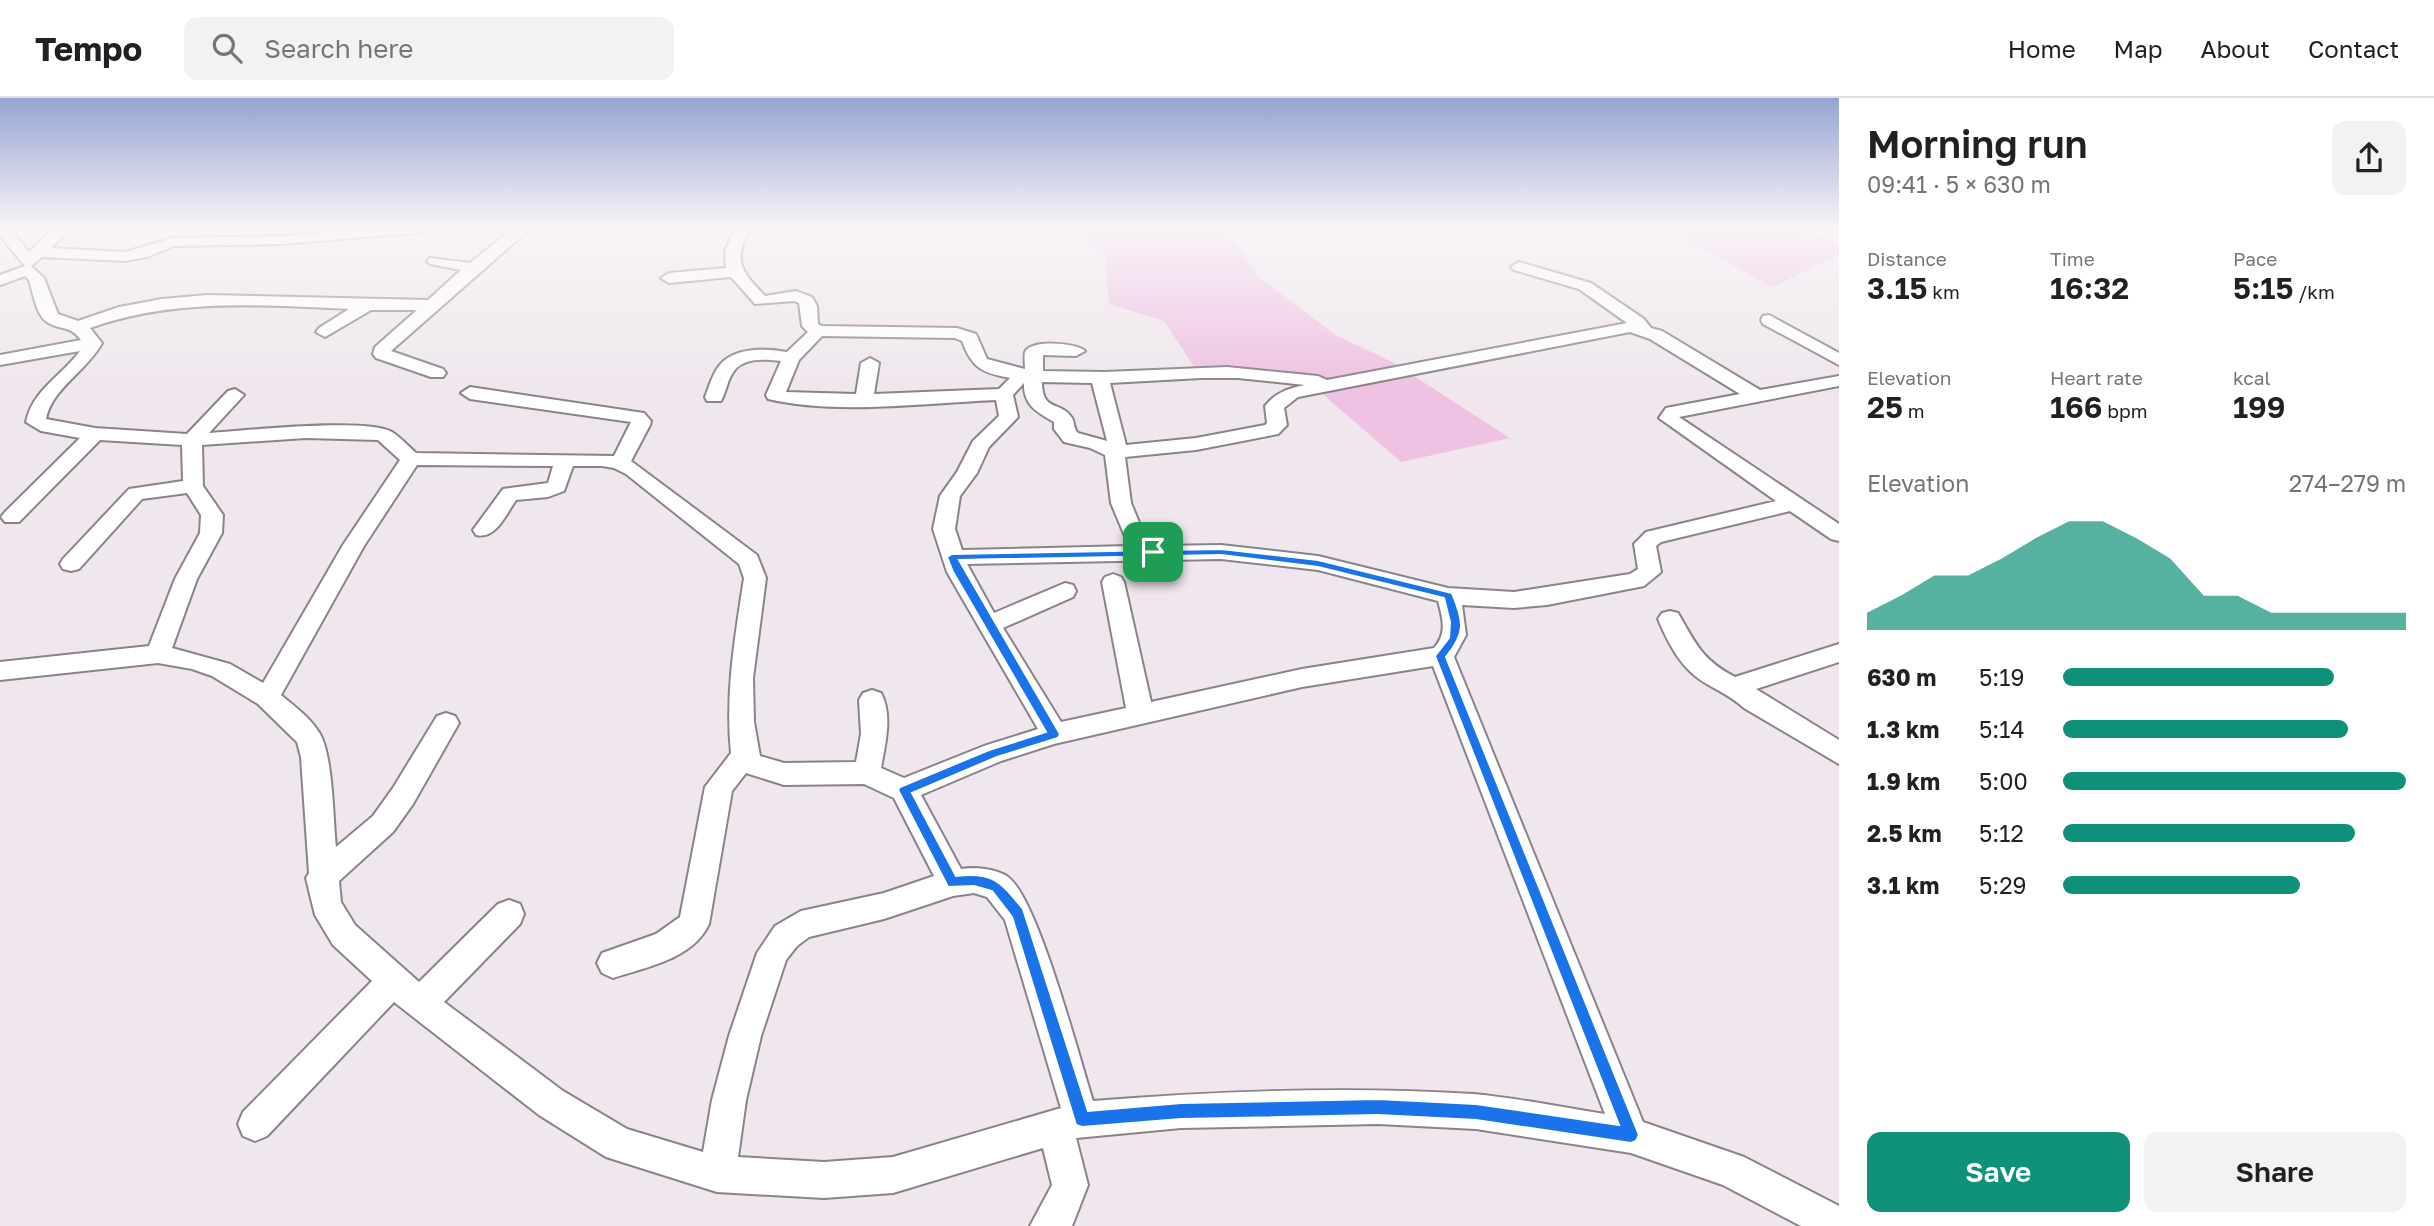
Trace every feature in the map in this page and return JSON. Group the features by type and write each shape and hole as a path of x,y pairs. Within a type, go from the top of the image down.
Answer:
{"street":[{"path":"37,280 52,318 79,326 93,343"},
{"path":"437,373 401,362 381,351 460,280"},
{"path":"741,280 761,301 794,296 806,300 810,326 818,331 957,333 970,338 981,363 1028,376 1227,372 1332,383"},
{"path":"1563,280 1585,286 1643,329 1757,396"},
{"path":"79,326 127,308 159,304 244,302 433,305"},
{"path":"325,332 368,304"},
{"path":"1769,320 1839,360"},
{"path":"1076,351 1042,349 1034,352 1028,376 1033,395 1038,404 1064,420 1064,429 1071,438 1096,443 1115,452 1196,444 1271,430 1277,425 1274,405 1282,398 1332,383 1614,329 1643,329"},
{"path":"818,331 791,358 775,395 794,399 864,400 1004,394 1028,376"},
{"path":"0,360 93,343"},
{"path":"93,343 46,398 36,413 36,422 48,427 95,434 192,440 306,432 366,432 384,435 411,459 602,460 620,463 676,501 749,560 755,578 741,678 741,722 745,755 751,764 771,772 867,773 904,790 953,883"},
{"path":"714,397 727,367 735,362 754,356 791,358"},
{"path":"864,400 870,363"},
{"path":"1099,376 1117,440 1115,452 1121,503 1136,541 1153,552"},
{"path":"1839,381 1674,412 1668,418 1839,534"},
{"path":"470,393 637,417 641,421 640,425 620,463"},
{"path":"1004,394 1009,417 980,445 946,507 944,529 952,557 1054,734"},
{"path":"158,654 186,579 211,533 212,514 193,486 192,440 235,395"},
{"path":"12,517 95,434"},
{"path":"267,697 354,545 411,459"},
{"path":"484,530 509,495 548,491 557,487 564,461"},
{"path":"71,564 136,494 193,486"},
{"path":"952,557 1221,552 1318,563 1448,596 1514,600 1636,581 1650,572 1645,544 1654,537 1795,503"},
{"path":"1112,582 1140,713"},
{"path":"989,625 1065,591"},
{"path":"904,790 993,753 1054,734 1302,678 1441,656 1455,639 1456,622 1448,596"},
{"path":"1670,619 1682,648 1715,680 1740,689 1753,701 1839,753"},
{"path":"1740,689 1755,678 1839,653"},
{"path":"0,689 9,670 158,654 221,670 267,697 309,738 314,757 321,878 326,905 344,935 392,982 551,1102 619,1144 717,1174 824,1180 893,1175 1069,1123 1181,1111 1378,1107 1476,1112 1631,1135 1731,1170 1839,1226"},
{"path":"1441,656 1631,1135"},
{"path":"867,773 874,734 872,700"},
{"path":"321,878 383,824 403,796 446,723"},
{"path":"613,962 670,943 685,935 694,924 719,787 745,755"},
{"path":"717,1174 729,1100 745,1037 773,953 786,936 801,925 884,906 953,883 974,880 997,887 1018,914 1069,1123 1070,1185 1062,1208 1049,1226"},
{"path":"420,1004 509,914"},
{"path":"255,1124 392,982"}],"shaded area":[{"path":"1107,280 1263,280 1334,334 1392,362 1510,438 1401,462 1304,378 1195,368 1164,321 1109,304"},
{"path":"1759,280 1787,280 1772,287"}],"route":[{"path":"1153,552 1221,552 1318,563 1448,596 1456,622 1455,639 1441,656 1631,1135 1476,1112 1378,1107 1181,1111 1082,1119 1018,914 997,887 974,880 953,883 904,790 993,753 1054,734 958,572 952,557 1153,552"}]}
